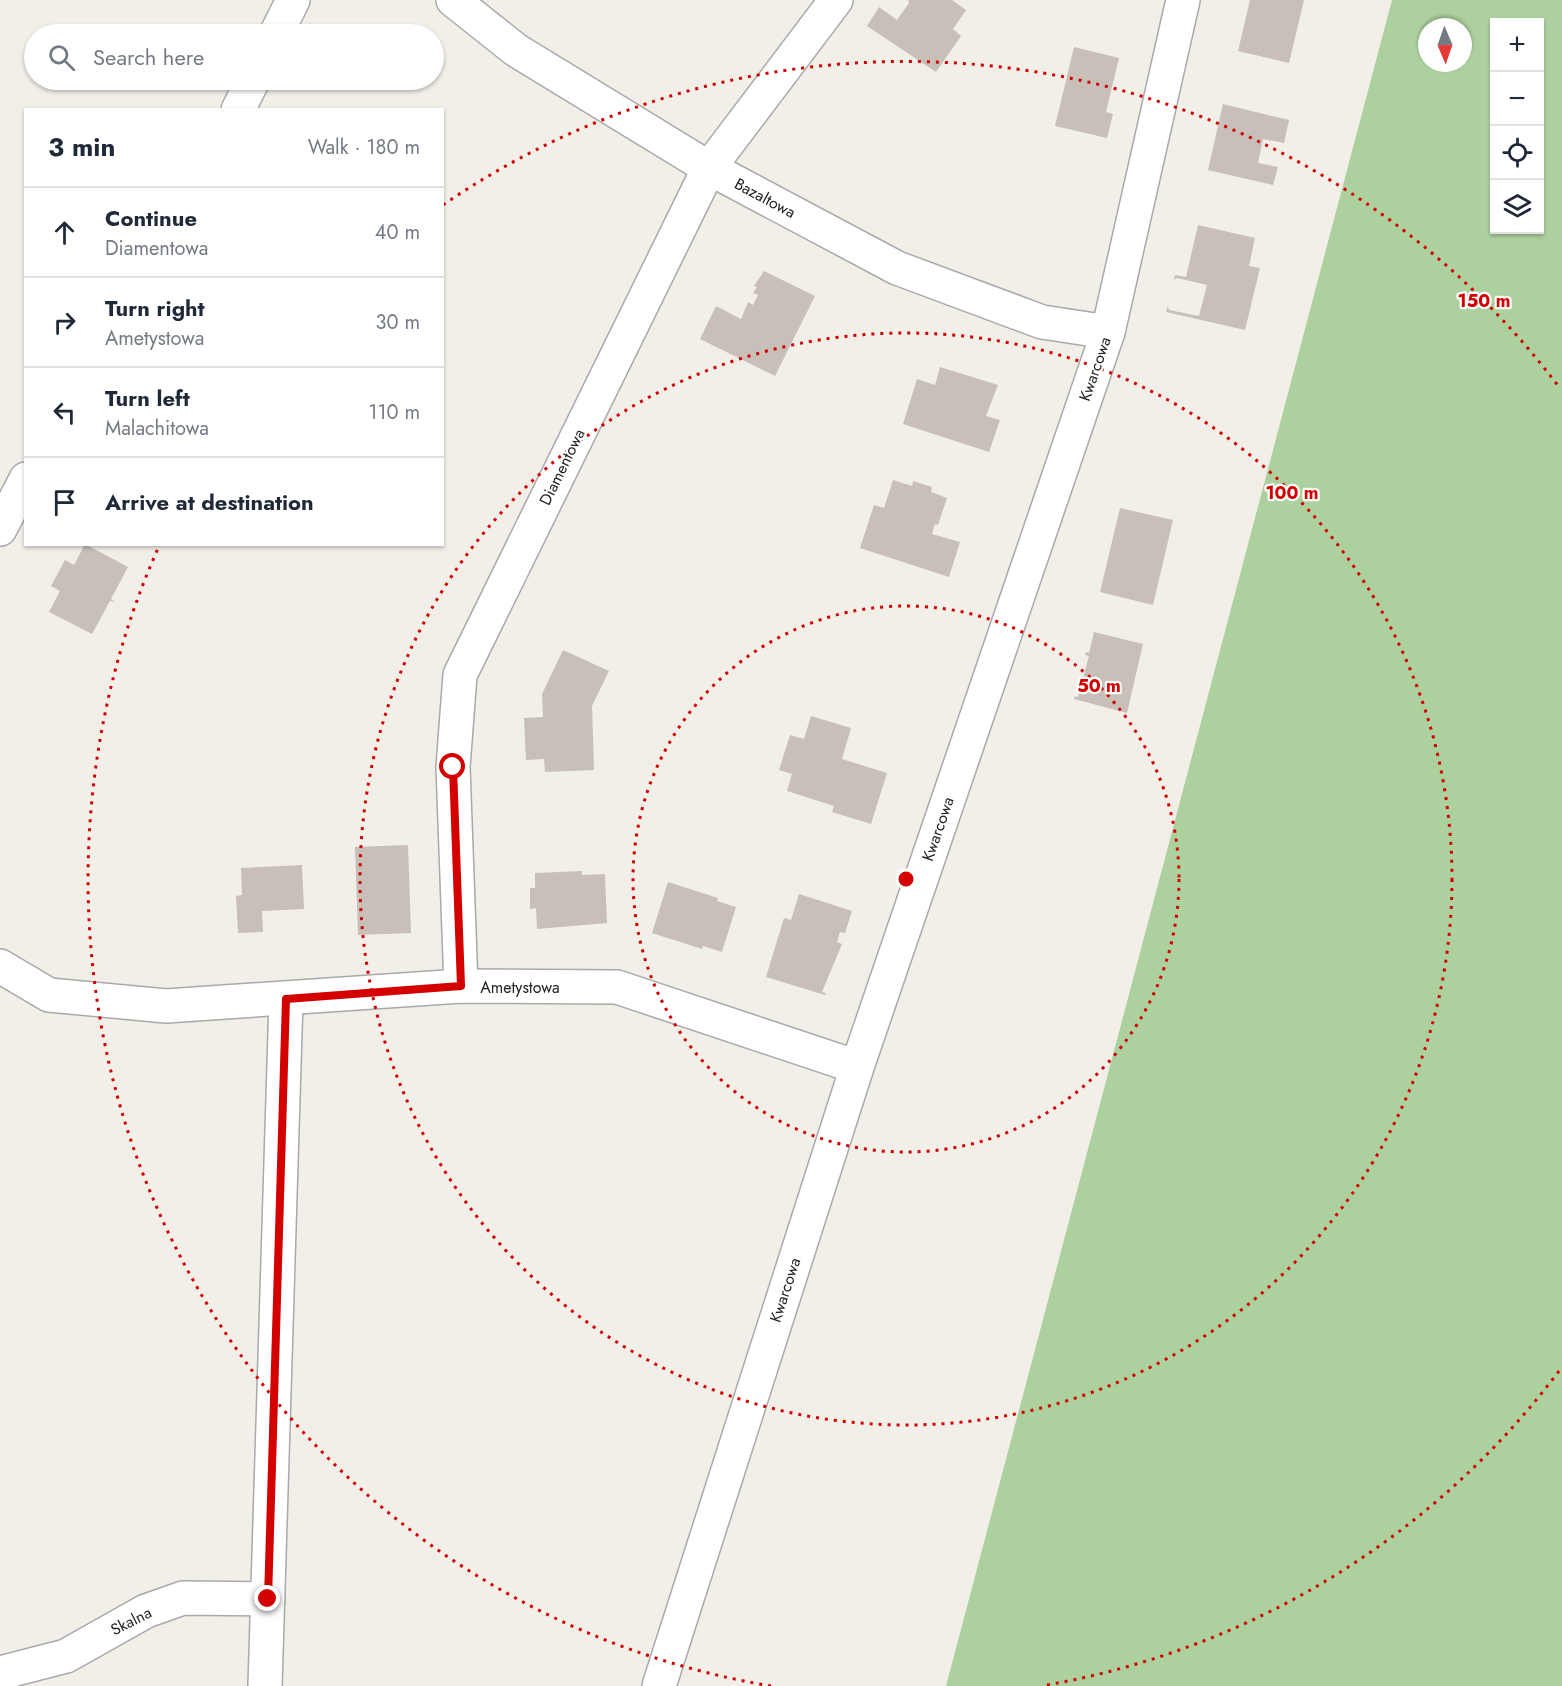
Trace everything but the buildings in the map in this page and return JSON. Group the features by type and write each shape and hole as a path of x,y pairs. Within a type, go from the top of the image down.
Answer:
{"street":[{"path":"281,24 293,0"},
{"name":"Bazaltowa","path":"453,0 516,50 709,168 897,268 1042,322 1108,332"},
{"name":"Diamentowa","path":"461,986 453,767 460,675 709,168 837,0"},
{"name":"Kwarcowa","path":"659,1686 857,1067 1108,332 1183,0"},
{"path":"239,108 248,90"},
{"path":"0,529 24,483"},
{"name":"Ametystowa","path":"0,966 49,994 166,1006 461,986 617,987 857,1067"},
{"path":"265,1686 286,999"},
{"name":"Skalna","path":"0,1673 66,1656 146,1611 183,1598 268,1599"}],"green space":[{"path":"1392,0 1562,0 1562,1686 946,1686"}],"route":[{"path":"268,1599 286,999 461,986 453,767"}]}
